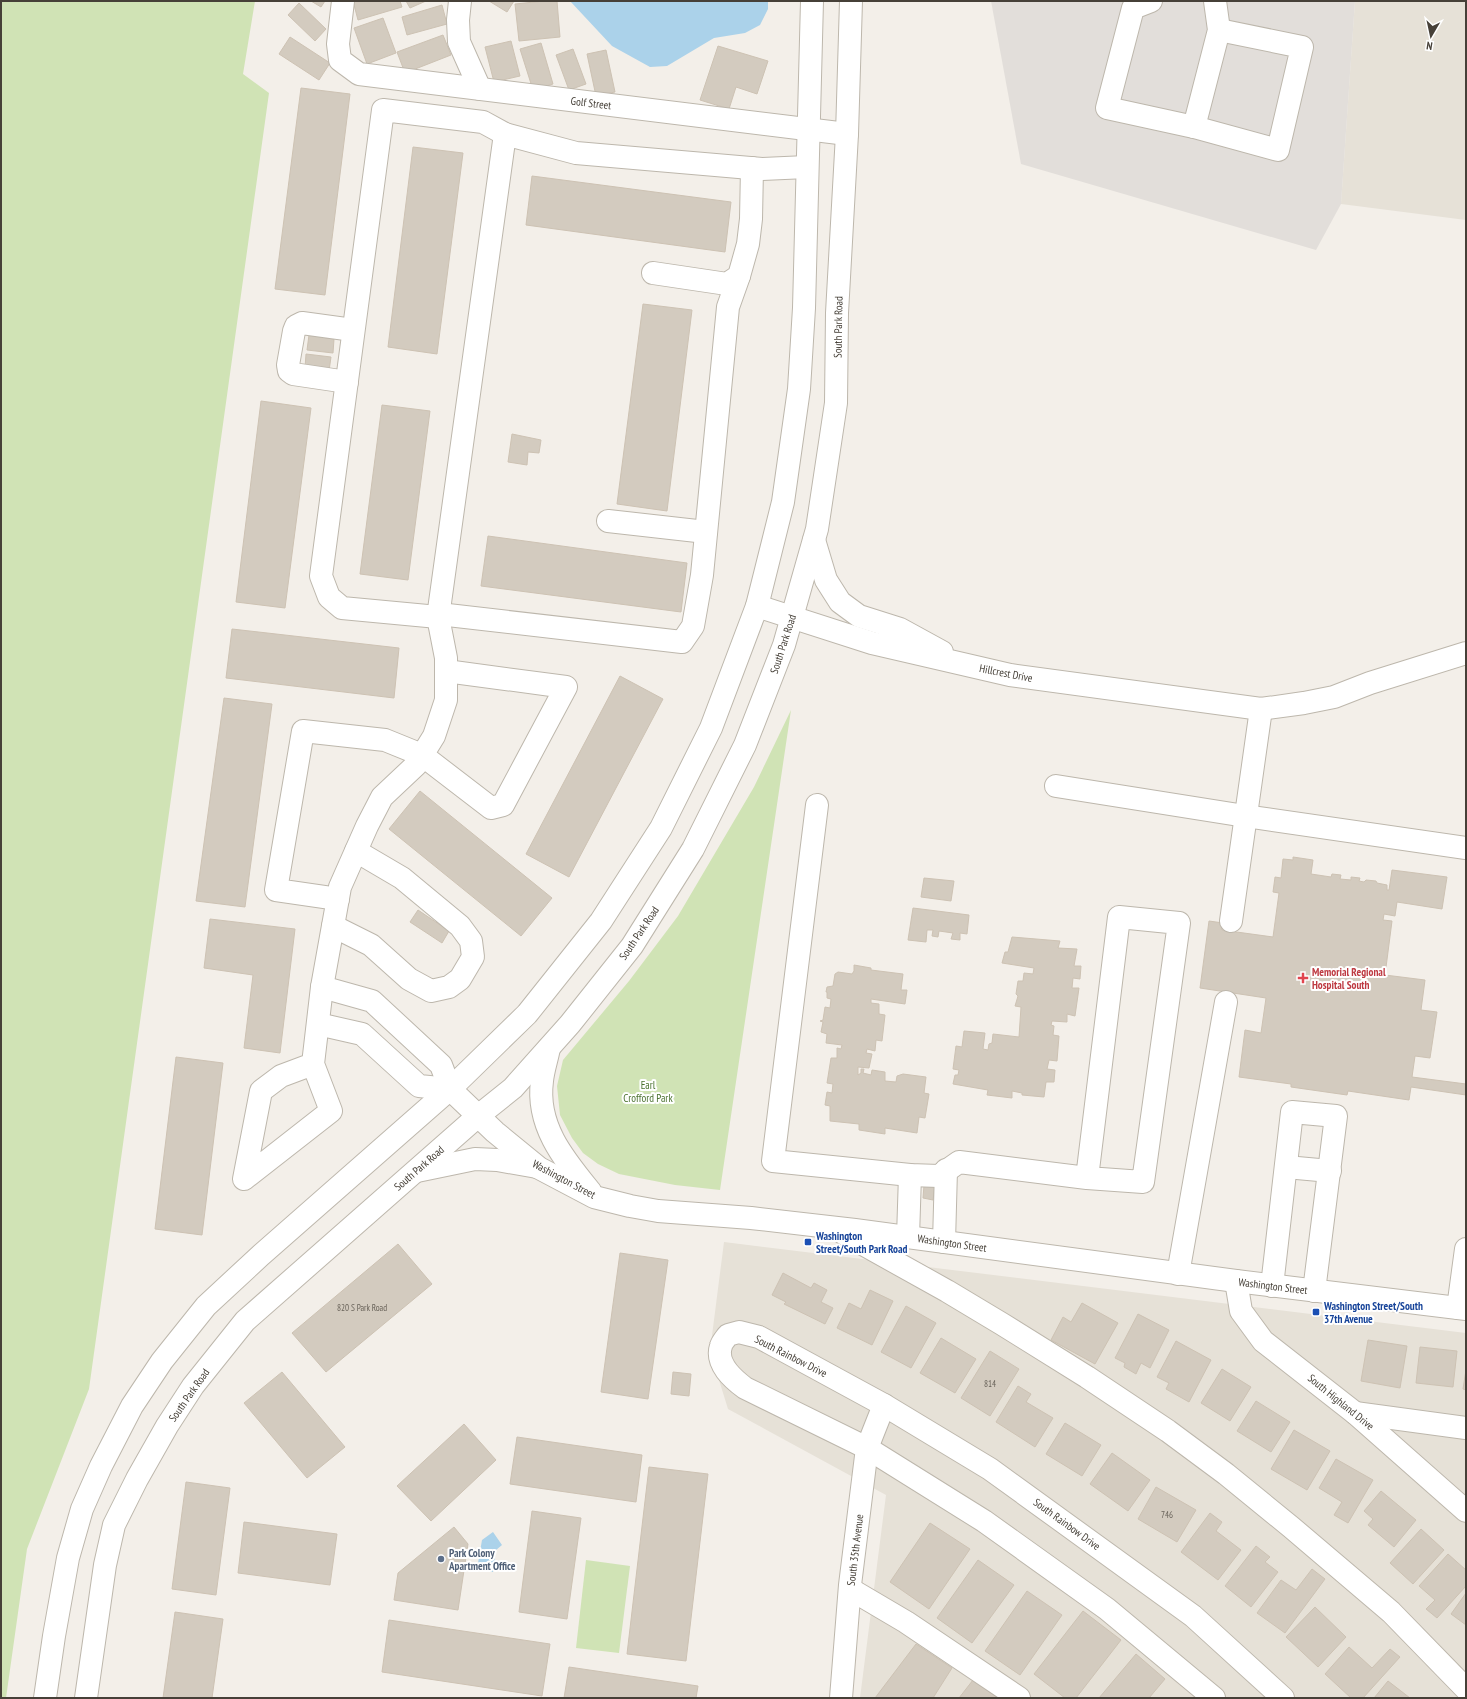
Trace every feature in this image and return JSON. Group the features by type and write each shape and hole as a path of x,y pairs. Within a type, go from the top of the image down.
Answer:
{"street":[{"name":"Golf Street","path":"343,1 338,44 340,60 359,74 847,134"},
{"path":"460,1 458,20 459,42 480,89"},
{"path":"45,1698 68,1558 82,1509 101,1466 132,1406 162,1361 206,1306 261,1255 450,1089 527,1014 601,921 661,828 711,728 757,606 783,502 799,389 804,308 812,1"},
{"name":"South Park Road","path":"86,1698 105,1565 114,1525 137,1479 167,1426 193,1386 245,1321 478,1116 513,1088 570,1024 632,946 693,849 745,745 784,645 817,529 836,403 837,313 847,134 851,1"},
{"path":"1151,1 1133,8 1107,108 1194,127 1278,150 1302,47 1219,30"},
{"path":"1194,127 1219,30 1215,1"},
{"path":"752,168 751,219 748,244 728,307 702,575 693,626 682,642 439,616 342,608 329,597 321,576 383,110 483,122 505,134 576,153 752,168 807,167"},
{"path":"313,1064 281,1076 261,1091 244,1179 331,1111 313,1064 322,988 340,887 382,797 416,765 434,736 446,700 446,658 439,616 505,134"},
{"path":"653,273 727,284 739,276"},
{"path":"347,382 293,374 289,371 288,365 296,326 302,323 354,330"},
{"path":"608,520 706,532"},
{"path":"814,540 826,580 840,602 859,616 900,629 968,666"},
{"name":"Hillcrest Drive","path":"757,606 872,643 1010,675 1261,709 1334,697 1370,683 1466,653"},
{"path":"338,899 276,890 303,731 385,740 422,755 492,808 503,805 566,686 446,671"},
{"path":"1231,921 1261,709"},
{"path":"1056,786 1245,816 1466,848"},
{"path":"818,805 773,1161 910,1175 939,1176 959,1162 1087,1178 1143,1182 1179,923 1119,917 1087,1178"},
{"path":"333,926 371,945 409,980 431,991 449,987 460,979 473,957 471,941 460,926 402,878 356,851"},
{"path":"322,988 372,1001 441,1065 450,1089"},
{"path":"1178,1274 1226,1002"},
{"path":"362,1034 383,1011"},
{"path":"318,1024 362,1034 419,1086 450,1089"},
{"path":"549,1046 542,1082 542,1103 551,1137 560,1154 594,1197"},
{"name":"Washington Street","path":"450,1089 478,1116 539,1168 594,1197 630,1206 658,1211 751,1218 834,1227 1178,1274 1462,1308"},
{"path":"1272,1286 1292,1112 1336,1116 1314,1291"},
{"path":"416,1171 475,1159 497,1160 539,1168"},
{"path":"1286,1167 1330,1172"},
{"path":"944,1242 946,1170"},
{"path":"908,1237 910,1175"},
{"path":"834,1227 1002,1324 1168,1431 1226,1474 1391,1612 1466,1689"},
{"path":"1462,1308 1466,1249"},
{"name":"South Highland Drive","path":"1236,1281 1241,1311 1263,1341 1355,1413 1466,1511"},
{"name":"South Rainbow Drive","path":"1214,1698 1106,1609 984,1521 867,1448 745,1388 732,1378 721,1362 720,1347 728,1335 739,1332 759,1337 884,1405 990,1469 1193,1616 1283,1698"},
{"name":"South 35th Avenue","path":"841,1698 850,1589 867,1448 884,1405"},
{"path":"1355,1413 1466,1428"},
{"path":"850,1589 906,1622 1019,1698"}],"shaded area":[{"path":"991,1 1355,1 1341,204 1316,250 1021,164"},
{"path":"1355,1 1466,1 1466,220 1341,204"},
{"path":"724,1242 1466,1333 1466,1698 860,1698 886,1495 728,1409 710,1351"}],"green space":[{"path":"1,1 255,1 243,74 269,93 89,1389 27,1549 6,1698 1,1698"},
{"name":"Earl Crofford Park","path":"791,710 720,1190 675,1185 619,1174 598,1164 583,1153 572,1138 560,1115 557,1086 563,1060 629,981 678,916 754,787"},
{"path":"586,1560 630,1566 619,1653 576,1648"}],"water":[{"path":"570,1 768,1 768,9 760,25 745,33 714,38 667,66 650,67 612,46"},
{"path":"493,1532 502,1545 496,1550 493,1572 477,1569 482,1540"}],"building":[{"path":"311,1 325,1 321,7"},
{"path":"353,1 400,1 402,7 358,20"},
{"path":"406,1 426,1 410,8"},
{"path":"489,1 514,1 507,12"},
{"path":"557,1 560,37 519,41 515,4"},
{"path":"299,3 326,29 315,41 288,15"},
{"path":"442,5 447,24 407,35 402,17"},
{"path":"383,18 396,53 367,64 354,28"},
{"path":"443,35 451,55 405,73 397,52"},
{"path":"290,37 330,63 319,80 279,54"},
{"path":"511,41 520,76 494,82 485,47"},
{"path":"541,43 553,84 533,90 520,49"},
{"path":"718,46 768,61 757,94 736,87 729,109 700,100"},
{"path":"573,49 586,84 569,90 556,55"},
{"path":"606,50 615,92 596,96 587,54"},
{"path":"301,88 350,94 325,295 275,289"},
{"path":"413,147 463,153 437,354 388,347"},
{"path":"532,176 731,202 725,252 526,225"},
{"path":"643,304 692,310 667,511 617,504"},
{"path":"309,335 334,339 333,353 307,350"},
{"path":"306,354 331,357 329,371 305,368"},
{"path":"261,401 311,408 285,608 236,602"},
{"path":"382,405 430,411 408,580 360,574"},
{"path":"512,434 541,440 539,453 528,452 527,465 508,462"},
{"path":"488,536 687,563 681,612 481,586"},
{"path":"232,629 399,648 394,698 226,678"},
{"path":"620,676 663,699 569,877 526,854"},
{"path":"224,698 272,704 245,907 196,901"},
{"path":"420,791 552,898 521,936 389,829"},
{"name":"Memorial Regional Hospital South","path":"1293,857 1313,860 1311,874 1331,877 1332,874 1341,875 1340,879 1351,880 1351,877 1360,878 1359,881 1364,882 1366,880 1376,881 1377,883 1387,885 1387,890 1389,890 1392,870 1447,877 1442,909 1397,902 1395,916 1384,914 1383,920 1392,921 1385,975 1425,980 1421,1010 1437,1012 1430,1058 1415,1056 1412,1077 1466,1084 1466,1095 1411,1087 1409,1100 1348,1091 1347,1095 1291,1087 1291,1084 1239,1077 1245,1030 1261,1033 1266,998 1200,988 1209,921 1223,923 1222,930 1273,937 1279,893 1273,892 1275,877 1281,878 1283,859 1293,860"},
{"path":"924,878 954,881 951,901 921,897"},
{"path":"913,908 969,915 967,934 960,933 960,940 951,939 953,933 939,931 938,937 932,936 933,930 927,930 926,942 908,940"},
{"path":"418,910 449,931 442,943 410,922"},
{"path":"210,919 295,929 280,1053 244,1048 253,975 204,968"},
{"path":"1012,937 1060,941 1058,948 1077,949 1074,966 1081,966 1080,979 1073,978 1072,988 1079,988 1075,1016 1067,1014 1067,1022 1052,1021 1051,1025 1054,1026 1053,1035 1059,1036 1057,1061 1049,1060 1047,1069 1055,1070 1054,1082 1046,1082 1044,1097 1022,1095 1022,1093 1012,1091 1012,1098 987,1095 988,1090 953,1084 955,1075 958,1075 959,1070 953,1069 956,1046 962,1047 964,1031 985,1033 983,1049 988,1050 989,1044 992,1043 993,1034 1019,1037 1021,1007 1015,1006 1018,996 1016,994 1018,981 1023,981 1024,973 1033,974 1034,968 1002,963 1005,952 1008,952"},
{"path":"854,965 871,968 871,970 903,974 901,990 907,990 905,1004 871,999 871,1003 879,1004 879,1014 885,1015 882,1041 876,1040 875,1051 867,1049 866,1053 872,1054 869,1068 858,1067 858,1075 861,1073 861,1069 864,1069 863,1073 871,1075 872,1070 885,1072 885,1081 896,1082 897,1076 903,1074 926,1077 924,1093 929,1094 925,1118 919,1117 917,1133 885,1128 885,1134 859,1130 859,1124 830,1121 830,1106 825,1105 827,1092 832,1093 833,1084 827,1083 831,1058 837,1058 837,1048 841,1049 842,1045 826,1043 827,1034 821,1032 823,1022 820,1021 823,1020 825,1007 830,1008 831,999 827,998 827,987 833,986 835,974 838,972 852,974 854,971"},
{"path":"176,1057 223,1063 202,1235 155,1229"},
{"path":"924,1185 935,1186 933,1200 923,1198"},
{"path":"398,1244 432,1284 326,1372 292,1333"},
{"path":"620,1253 668,1260 648,1399 601,1392"},
{"path":"783,1273 811,1288 814,1283 827,1290 821,1302 833,1308 825,1324 784,1304 786,1302 772,1295"},
{"path":"870,1290 893,1301 872,1345 837,1328 849,1303 861,1309"},
{"path":"1082,1303 1118,1323 1095,1364 1051,1340 1063,1317 1071,1322"},
{"path":"906,1306 936,1323 911,1368 881,1352"},
{"path":"1138,1314 1169,1330 1150,1368 1141,1363 1136,1374 1124,1367 1125,1363 1115,1358"},
{"path":"941,1338 976,1359 955,1393 920,1373"},
{"path":"1368,1340 1407,1346 1400,1388 1361,1381"},
{"path":"1176,1341 1211,1360 1189,1402 1166,1389 1169,1383 1157,1377"},
{"path":"1420,1347 1457,1351 1453,1387 1416,1383"},
{"path":"990,1351 1019,1369 990,1416 961,1398"},
{"path":"1222,1369 1251,1387 1230,1421 1201,1403"},
{"path":"1466,1370 1466,1390 1463,1389"},
{"path":"282,1372 345,1447 307,1478 244,1403"},
{"path":"673,1372 691,1374 689,1396 671,1394"},
{"path":"1018,1386 1031,1394 1026,1402 1053,1418 1035,1447 996,1422"},
{"path":"1256,1401 1290,1422 1271,1452 1237,1431"},
{"path":"1065,1423 1101,1445 1082,1476 1046,1454"},
{"path":"464,1424 496,1460 431,1521 397,1486"},
{"path":"1294,1430 1330,1451 1307,1490 1271,1469"},
{"path":"517,1437 642,1455 636,1502 510,1484"},
{"path":"1112,1453 1150,1480 1128,1511 1090,1484"},
{"path":"1336,1459 1373,1480 1348,1523 1334,1515 1342,1502 1319,1488"},
{"path":"649,1467 708,1474 686,1661 627,1654"},
{"path":"186,1482 230,1488 216,1595 172,1589"},
{"path":"1156,1487 1196,1510 1177,1542 1138,1519"},
{"path":"1381,1491 1416,1520 1394,1547 1368,1525 1373,1519 1364,1511"},
{"path":"532,1511 581,1518 567,1619 519,1612"},
{"path":"1210,1513 1222,1522 1216,1531 1241,1550 1218,1580 1181,1552"},
{"path":"244,1522 337,1534 330,1585 238,1573"},
{"path":"930,1523 970,1549 929,1609 890,1582"},
{"name":"Park Colony Apartment Office","path":"454,1527 468,1544 458,1610 394,1600 398,1573"},
{"path":"1421,1529 1444,1550 1413,1584 1390,1563"},
{"path":"1256,1546 1270,1557 1265,1562 1278,1572 1251,1607 1225,1586"},
{"path":"1448,1554 1466,1570 1466,1586 1437,1618 1426,1609 1435,1600 1419,1586"},
{"path":"978,1560 1014,1585 972,1643 937,1618"},
{"path":"1312,1569 1325,1579 1285,1633 1257,1613 1281,1580 1296,1590"},
{"path":"1027,1591 1062,1615 1020,1675 985,1651"},
{"path":"1466,1593 1466,1625 1451,1614"},
{"path":"1315,1607 1346,1637 1318,1667 1286,1637"},
{"path":"1083,1611 1121,1640 1076,1698 1065,1698 1034,1674"},
{"path":"175,1612 223,1619 212,1698 163,1698"},
{"path":"389,1620 550,1644 542,1696 382,1672"},
{"path":"916,1644 952,1668 933,1698 875,1698"},
{"path":"1349,1647 1372,1668 1390,1649 1400,1657 1363,1698 1351,1698 1325,1674"},
{"path":"1136,1654 1165,1679 1149,1698 1099,1698"},
{"path":"569,1667 698,1686 696,1698 564,1698"},
{"path":"973,1680 998,1698 959,1698"},
{"path":"1388,1681 1410,1698 1374,1698"}],"place":[{"name":"Memorial Regional Hospital South","path":"1303,978"},
{"name":"Washington Street/South Park Road","path":"808,1242"},
{"name":"Washington Street/South 37th Avenue","path":"1316,1312"},
{"name":"Park Colony Apartment Office","path":"441,1559"}]}
